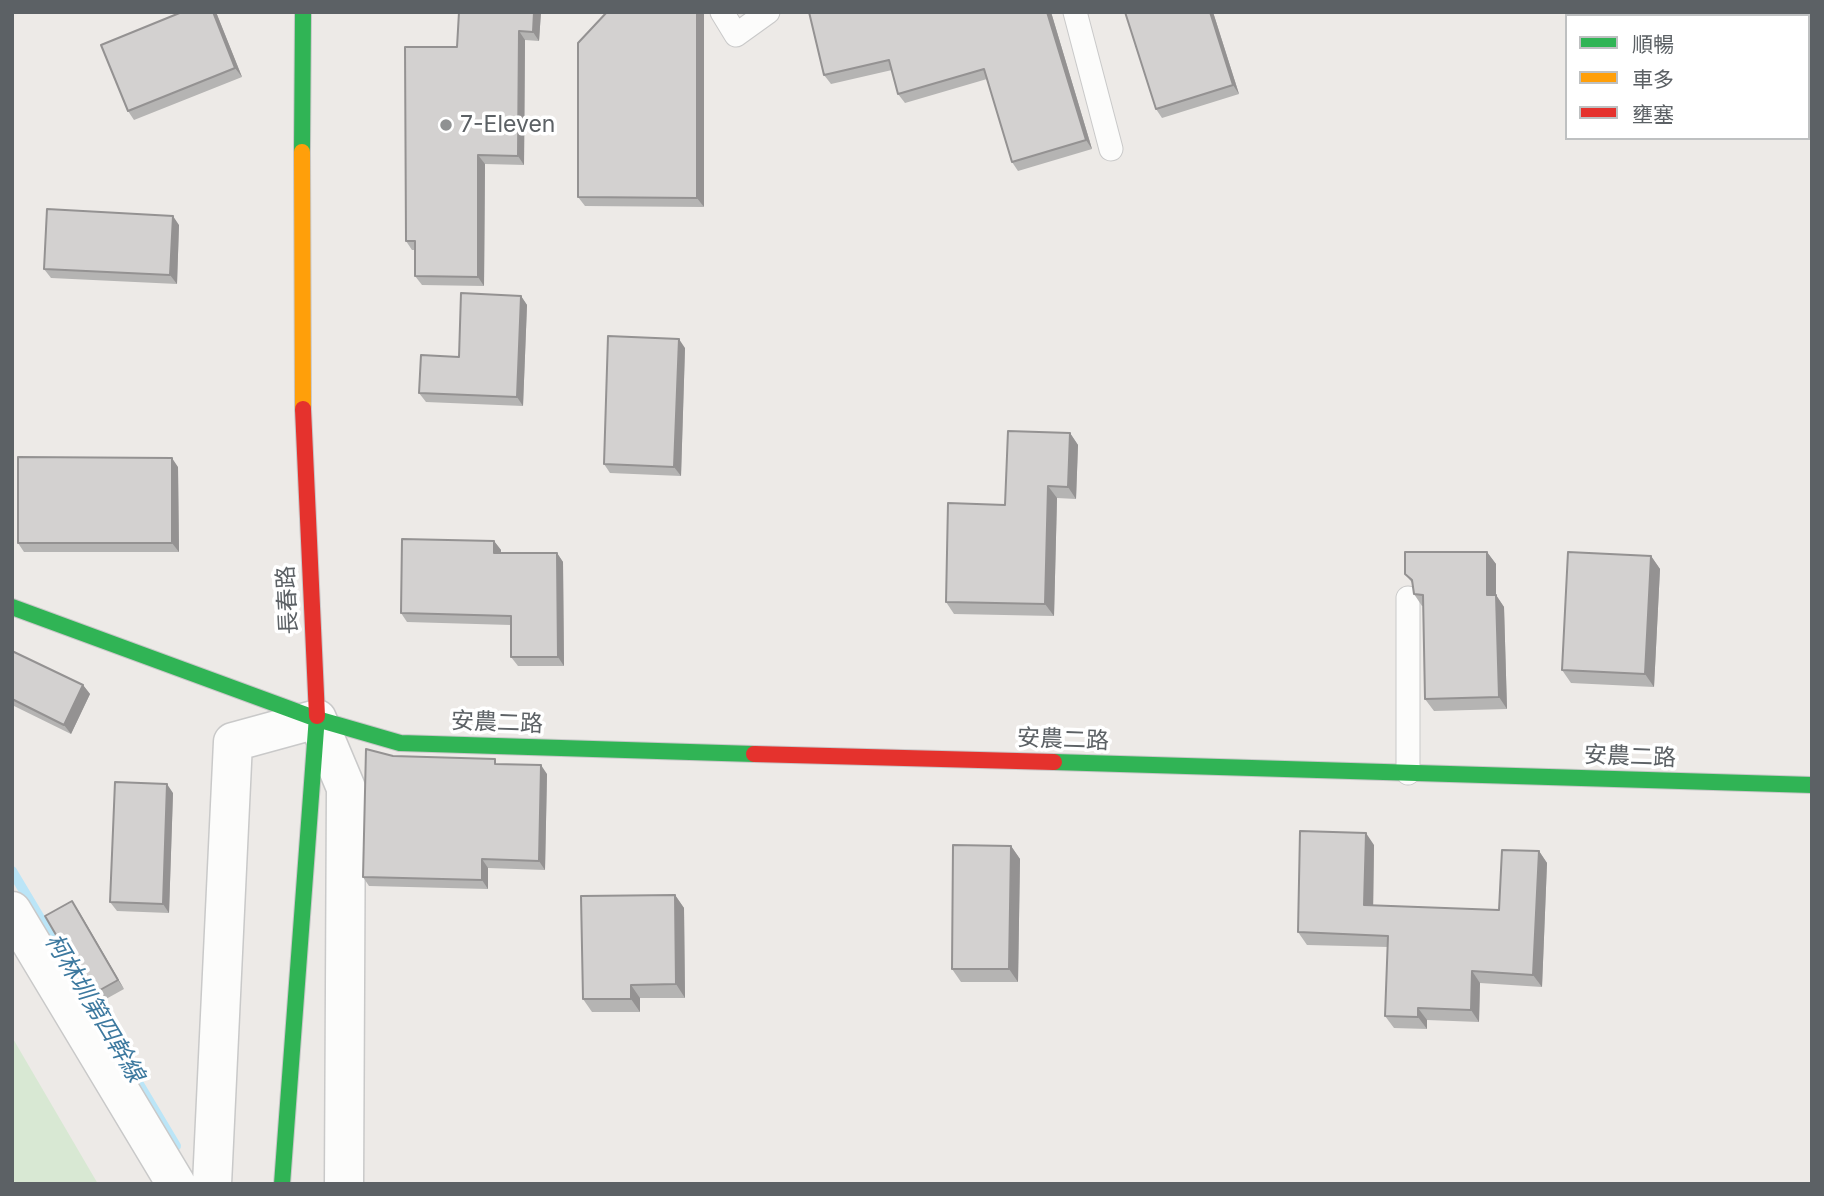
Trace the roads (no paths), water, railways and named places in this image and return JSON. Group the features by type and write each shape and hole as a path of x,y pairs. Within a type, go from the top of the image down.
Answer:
{"street":[{"name":"長春路","path":"282,1184 317,719 301,376 303,12"},
{"name":"安農二路","path":"12,607 317,719 400,743 1812,785"},
{"path":"212,1184 233,742 317,719 346,788 344,1184"},
{"path":"12,911 176,1184"}],"lane":[{"path":"722,12 736,35 768,12"},
{"path":"1075,12 1111,149"},
{"path":"1408,598 1408,773"}],"waterway":[{"name":"柯林圳第四幹線","path":"12,871 176,1146"}],"place":[{"name":"7-Eleven","path":"446,125"}]}
